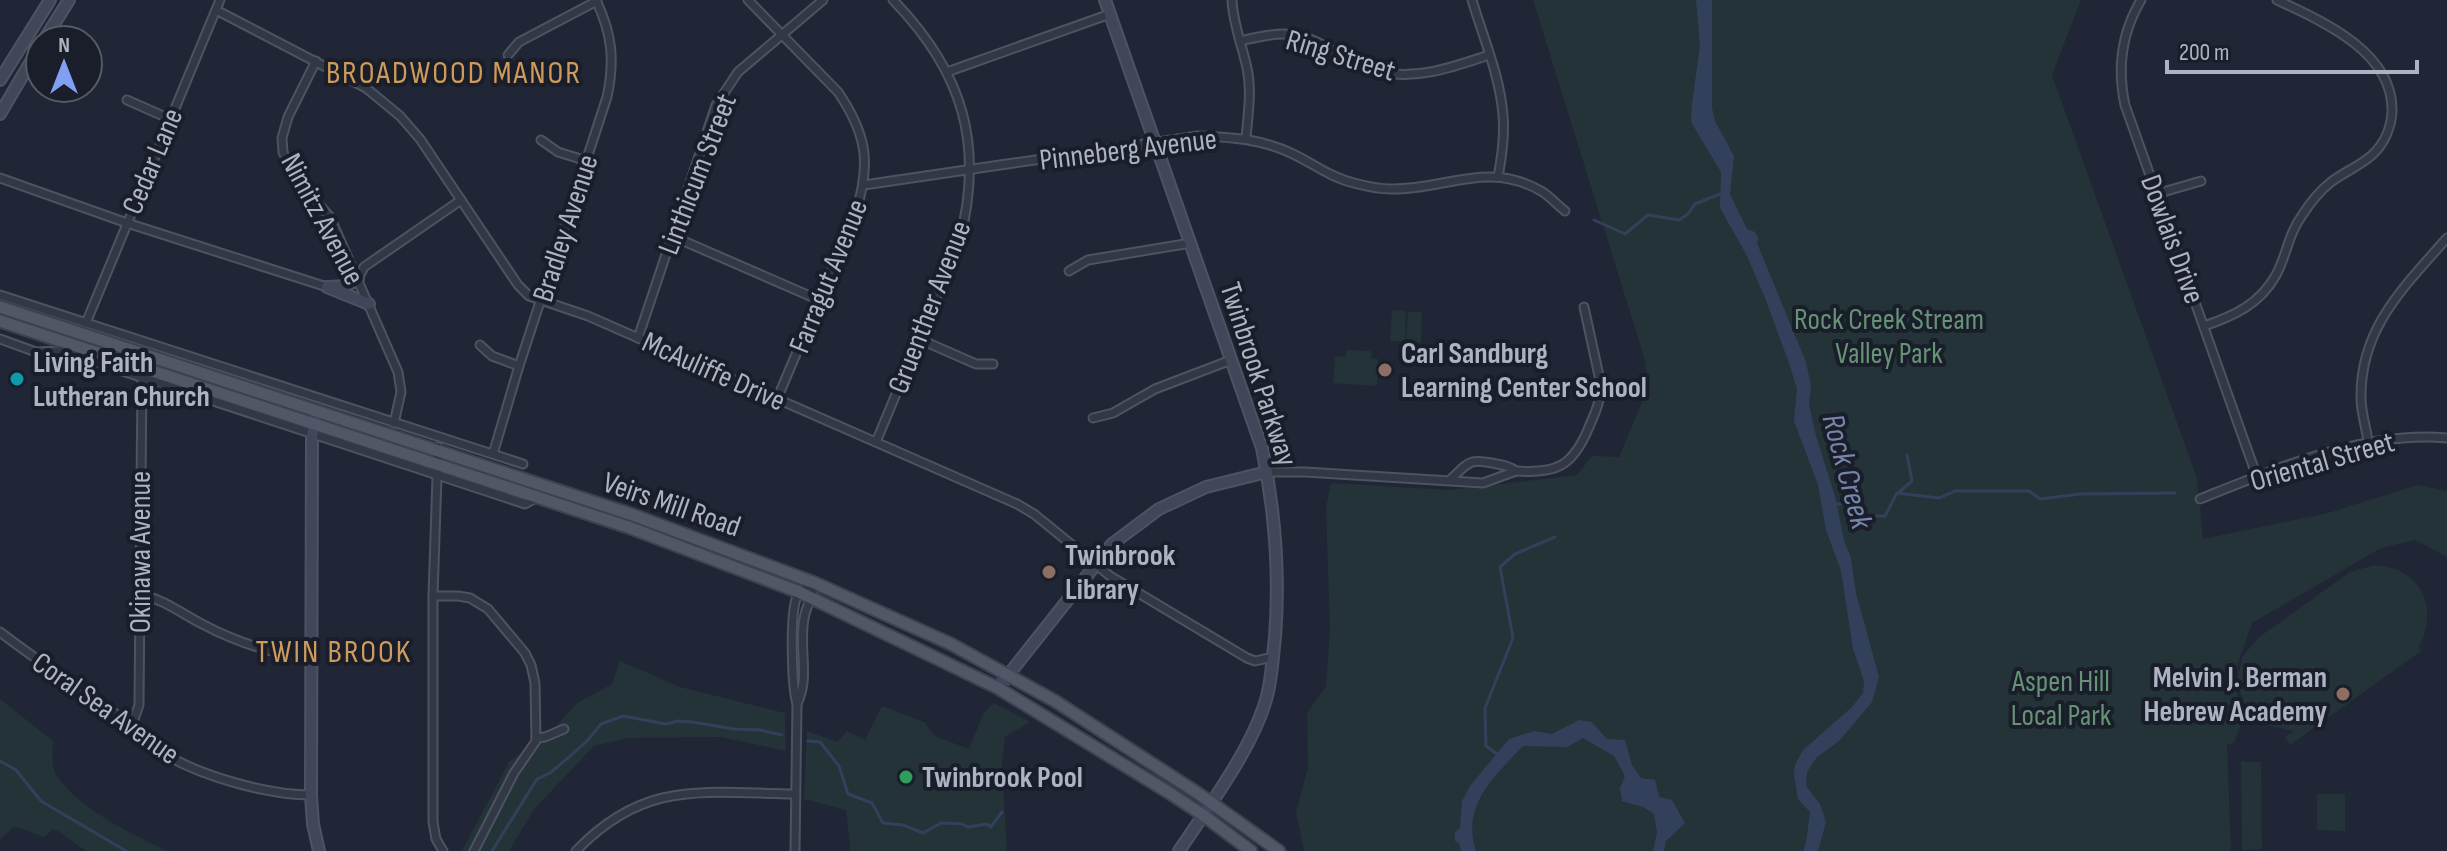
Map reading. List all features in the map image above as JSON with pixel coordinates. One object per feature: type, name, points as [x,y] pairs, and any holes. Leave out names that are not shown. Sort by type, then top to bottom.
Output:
[{"type":"main road","name":"Veirs Mill Road","points":[[0,307],[633,515],[815,583],[951,644],[1055,701],[1279,851]]},
{"type":"main road","name":"Veirs Mill Road","points":[[0,321],[437,469],[628,527],[799,592],[998,688],[1203,815],[1251,851]]},
{"type":"main road","points":[[628,527],[633,515]]},
{"type":"street","points":[[0,80],[50,0]]},
{"type":"street","points":[[54,24],[69,0]]},
{"type":"street","name":"Cedar Lane","points":[[86,323],[220,0]]},
{"type":"street","name":"Farragut Avenue","points":[[748,0],[838,92],[850,109],[862,142],[864,185],[855,215],[777,399]]},
{"type":"street","name":"Linthicum Street","points":[[638,338],[716,105],[738,72],[823,0]]},
{"type":"street","name":"Gruenther Avenue","points":[[876,442],[959,243],[968,209],[971,159],[964,121],[947,72],[917,25],[893,0]]},
{"type":"street","name":"Twinbrook Parkway","points":[[1105,0],[1262,448],[1273,504],[1277,604],[1268,693],[1243,752],[1179,851]]},
{"type":"street","points":[[1232,0],[1250,92],[1246,138]]},
{"type":"street","points":[[1472,0],[1503,114],[1503,146],[1498,177]]},
{"type":"street","name":"Dowlais Drive","points":[[2141,0],[2125,35],[2122,89],[2257,477]]},
{"type":"street","points":[[2204,326],[2231,317],[2261,296],[2277,274],[2289,237],[2303,213],[2328,184],[2371,156],[2386,137],[2391,120],[2390,88],[2378,68],[2359,47],[2328,23],[2277,0]]},
{"type":"street","points":[[508,55],[519,42],[596,1]]},
{"type":"street","name":"Bradley Avenue","points":[[493,454],[607,97],[612,71],[608,31],[596,1]]},
{"type":"street","name":"McAuliffe Drive","points":[[216,10],[366,88],[400,116],[420,139],[518,285],[529,296],[588,316],[1017,504],[1034,514],[1095,565],[1247,658],[1255,661],[1273,657]]},
{"type":"street","points":[[947,72],[1110,14]]},
{"type":"street","name":"Ring Street","points":[[1240,41],[1273,34],[1296,35],[1317,42],[1360,67],[1402,75],[1421,75],[1489,55]]},
{"type":"street","name":"Nimitz Avenue","points":[[316,61],[288,117],[282,138],[283,152],[292,174],[330,217],[398,372],[401,392],[394,423]]},
{"type":"street","points":[[0,114],[24,73]]},
{"type":"street","points":[[127,100],[170,119]]},
{"type":"street","name":"Pinneberg Avenue","points":[[864,185],[1198,136],[1246,138],[1291,153],[1336,178],[1390,189],[1467,177],[1498,177],[1521,182],[1543,192],[1565,211]]},
{"type":"street","points":[[541,140],[558,152],[587,161]]},
{"type":"street","points":[[0,178],[127,223],[327,287],[369,304]]},
{"type":"street","points":[[2156,194],[2201,181]]},
{"type":"street","points":[[327,287],[346,286],[358,279],[364,267],[461,200]]},
{"type":"street","points":[[672,236],[819,300]]},
{"type":"street","points":[[2368,441],[2361,402],[2362,373],[2368,344],[2392,302],[2447,238]]},
{"type":"street","points":[[1069,271],[1088,260],[1191,243]]},
{"type":"street","points":[[0,295],[523,464]]},
{"type":"street","points":[[998,688],[1112,544],[1159,509],[1206,487],[1267,472],[1483,483],[1516,471],[1539,473],[1564,465],[1575,455],[1601,398],[1584,307]]},
{"type":"street","name":"Veirs Mill Road","points":[[0,339],[36,352],[62,351],[313,428]]},
{"type":"street","points":[[919,339],[976,364],[993,364]]},
{"type":"street","points":[[480,345],[492,356],[519,366]]},
{"type":"street","points":[[1093,418],[1113,413],[1155,389],[1231,360]]},
{"type":"street","name":"Okinawa Avenue","points":[[132,725],[139,705],[142,377]]},
{"type":"street","points":[[317,412],[313,428],[311,795],[319,851]]},
{"type":"street","name":"Oriental Street","points":[[2200,499],[2368,441],[2419,435],[2447,438]]},
{"type":"street","points":[[439,438],[433,596],[433,822],[436,839],[443,851]]},
{"type":"street","points":[[1450,480],[1468,463],[1477,460],[1509,466],[1516,471]]},
{"type":"street","points":[[795,851],[797,704],[792,689],[794,605],[799,592],[815,583]]},
{"type":"street","points":[[797,704],[804,690],[805,617],[813,599],[815,583]]},
{"type":"street","points":[[139,594],[156,597],[205,626],[246,644],[285,656],[311,658]]},
{"type":"street","points":[[433,596],[458,596],[488,609],[525,653],[535,683],[536,738],[531,751],[514,773],[474,851]]},
{"type":"street","name":"Coral Sea Avenue","points":[[0,632],[54,673],[132,725],[162,753],[203,773],[292,795],[311,795]]},
{"type":"street","points":[[793,652],[804,659]]},
{"type":"street","points":[[536,738],[564,729]]},
{"type":"street","points":[[576,851],[596,831],[622,813],[672,794],[795,794]]},
{"type":"green space","name":"Rock Creek Stream Valley Park","points":[[1533,0],[2081,0],[2052,75],[2197,478],[2203,539],[2328,513],[2417,485],[2447,491],[2447,557],[2415,540],[2381,548],[2252,623],[2236,669],[2235,690],[2246,711],[2234,743],[2227,744],[2231,851],[1304,851],[1296,812],[1308,768],[1307,713],[1326,686],[1330,629],[1326,507],[1331,483],[1449,490],[1577,475],[1592,456],[1619,457],[1649,386],[1644,357]]},
{"type":"green space","points":[[1392,310],[1406,311],[1405,342],[1390,341]]},
{"type":"green space","points":[[1408,312],[1422,312],[1421,343],[1406,343]]},
{"type":"green space","points":[[1347,350],[1371,351],[1371,358],[1378,359],[1378,367],[1386,367],[1385,375],[1377,375],[1377,386],[1333,383],[1335,356],[1346,357]]},
{"type":"green space","points":[[2375,565],[2405,574],[2422,592],[2427,618],[2419,647],[2421,651],[2290,745],[2285,737],[2294,731],[2267,725],[2251,714],[2243,701],[2238,676],[2243,656],[2258,638],[2350,572]]},
{"type":"green space","points":[[620,661],[680,687],[785,713],[786,751],[721,737],[629,738],[594,746],[535,808],[509,851],[462,851],[509,762],[556,726],[577,703],[612,684]]},
{"type":"green space","points":[[0,699],[53,741],[55,772],[74,796],[122,828],[168,851],[86,851],[58,831],[52,829],[44,837],[14,826],[0,840]]},
{"type":"green space","name":"Twinbrook Pool","points":[[994,703],[1030,722],[1005,737],[1002,765],[1007,851],[849,851],[846,810],[804,799],[807,731],[837,742],[847,731],[865,740],[882,706],[924,722],[935,736],[969,749],[983,714]]},
{"type":"green space","points":[[2241,762],[2261,762],[2262,849],[2242,850]]},
{"type":"green space","points":[[2317,794],[2345,794],[2345,831],[2317,830]]},
{"type":"water","points":[[1696,0],[1712,0],[1712,108],[1715,121],[1734,156],[1730,194],[1747,229],[1755,232],[1758,238],[1757,243],[1806,362],[1811,386],[1809,404],[1816,436],[1835,496],[1851,558],[1856,593],[1879,677],[1872,702],[1839,741],[1817,757],[1807,772],[1806,786],[1820,804],[1826,822],[1818,851],[1803,851],[1810,812],[1798,799],[1795,765],[1803,750],[1852,707],[1863,693],[1864,681],[1853,649],[1841,571],[1826,530],[1818,485],[1794,421],[1797,389],[1789,363],[1746,254],[1720,208],[1721,172],[1691,122],[1700,45]]},
{"type":"water","points":[[1579,720],[1592,722],[1607,739],[1625,740],[1632,765],[1641,778],[1655,780],[1659,797],[1672,800],[1685,823],[1666,841],[1664,851],[1653,851],[1657,832],[1654,814],[1622,801],[1620,788],[1625,776],[1614,756],[1583,738],[1567,747],[1523,746],[1491,781],[1477,806],[1473,820],[1476,851],[1461,851],[1459,843],[1455,841],[1455,832],[1460,828],[1462,801],[1470,786],[1509,739],[1534,731],[1552,734]]},
{"type":"waterway","points":[[1594,220],[1625,234],[1648,215],[1679,220],[1695,204],[1720,194]]},
{"type":"waterway","points":[[1898,493],[1912,481],[1907,455]]},
{"type":"waterway","name":"Rock Creek","points":[[1834,504],[1855,504],[1864,516],[1885,516],[1897,493],[1939,498],[1955,491],[2029,491],[2040,499],[2081,494],[2175,493]]},
{"type":"waterway","points":[[1498,755],[1486,746],[1485,708],[1513,638],[1500,567],[1515,554],[1555,537]]},
{"type":"waterway","points":[[492,851],[537,779],[550,773],[569,757],[601,724],[623,716],[666,724],[692,722],[782,735]]},
{"type":"waterway","points":[[808,741],[820,742],[839,766],[848,794],[872,803],[883,823],[903,825],[923,833],[941,823],[968,827],[987,824],[991,827],[1002,812]]},
{"type":"waterway","points":[[0,761],[16,770],[41,801],[126,851]]},
{"type":"place","name":"Carl Sandburg Learning Center School","points":[[1385,370]]},
{"type":"place","name":"Living Faith Lutheran Church","points":[[17,379]]},
{"type":"place","name":"Twinbrook Library","points":[[1049,572]]},
{"type":"place","name":"Melvin J. Berman Hebrew Academy","points":[[2343,694]]},
{"type":"place","name":"Twinbrook Pool","points":[[906,777]]},
{"type":"district","name":"BROADWOOD MANOR","points":[[454,72]]},
{"type":"district","name":"TWIN BROOK","points":[[334,651]]},
{"type":"park label","name":"Aspen Hill Local Park","points":[[2061,698]]}]
